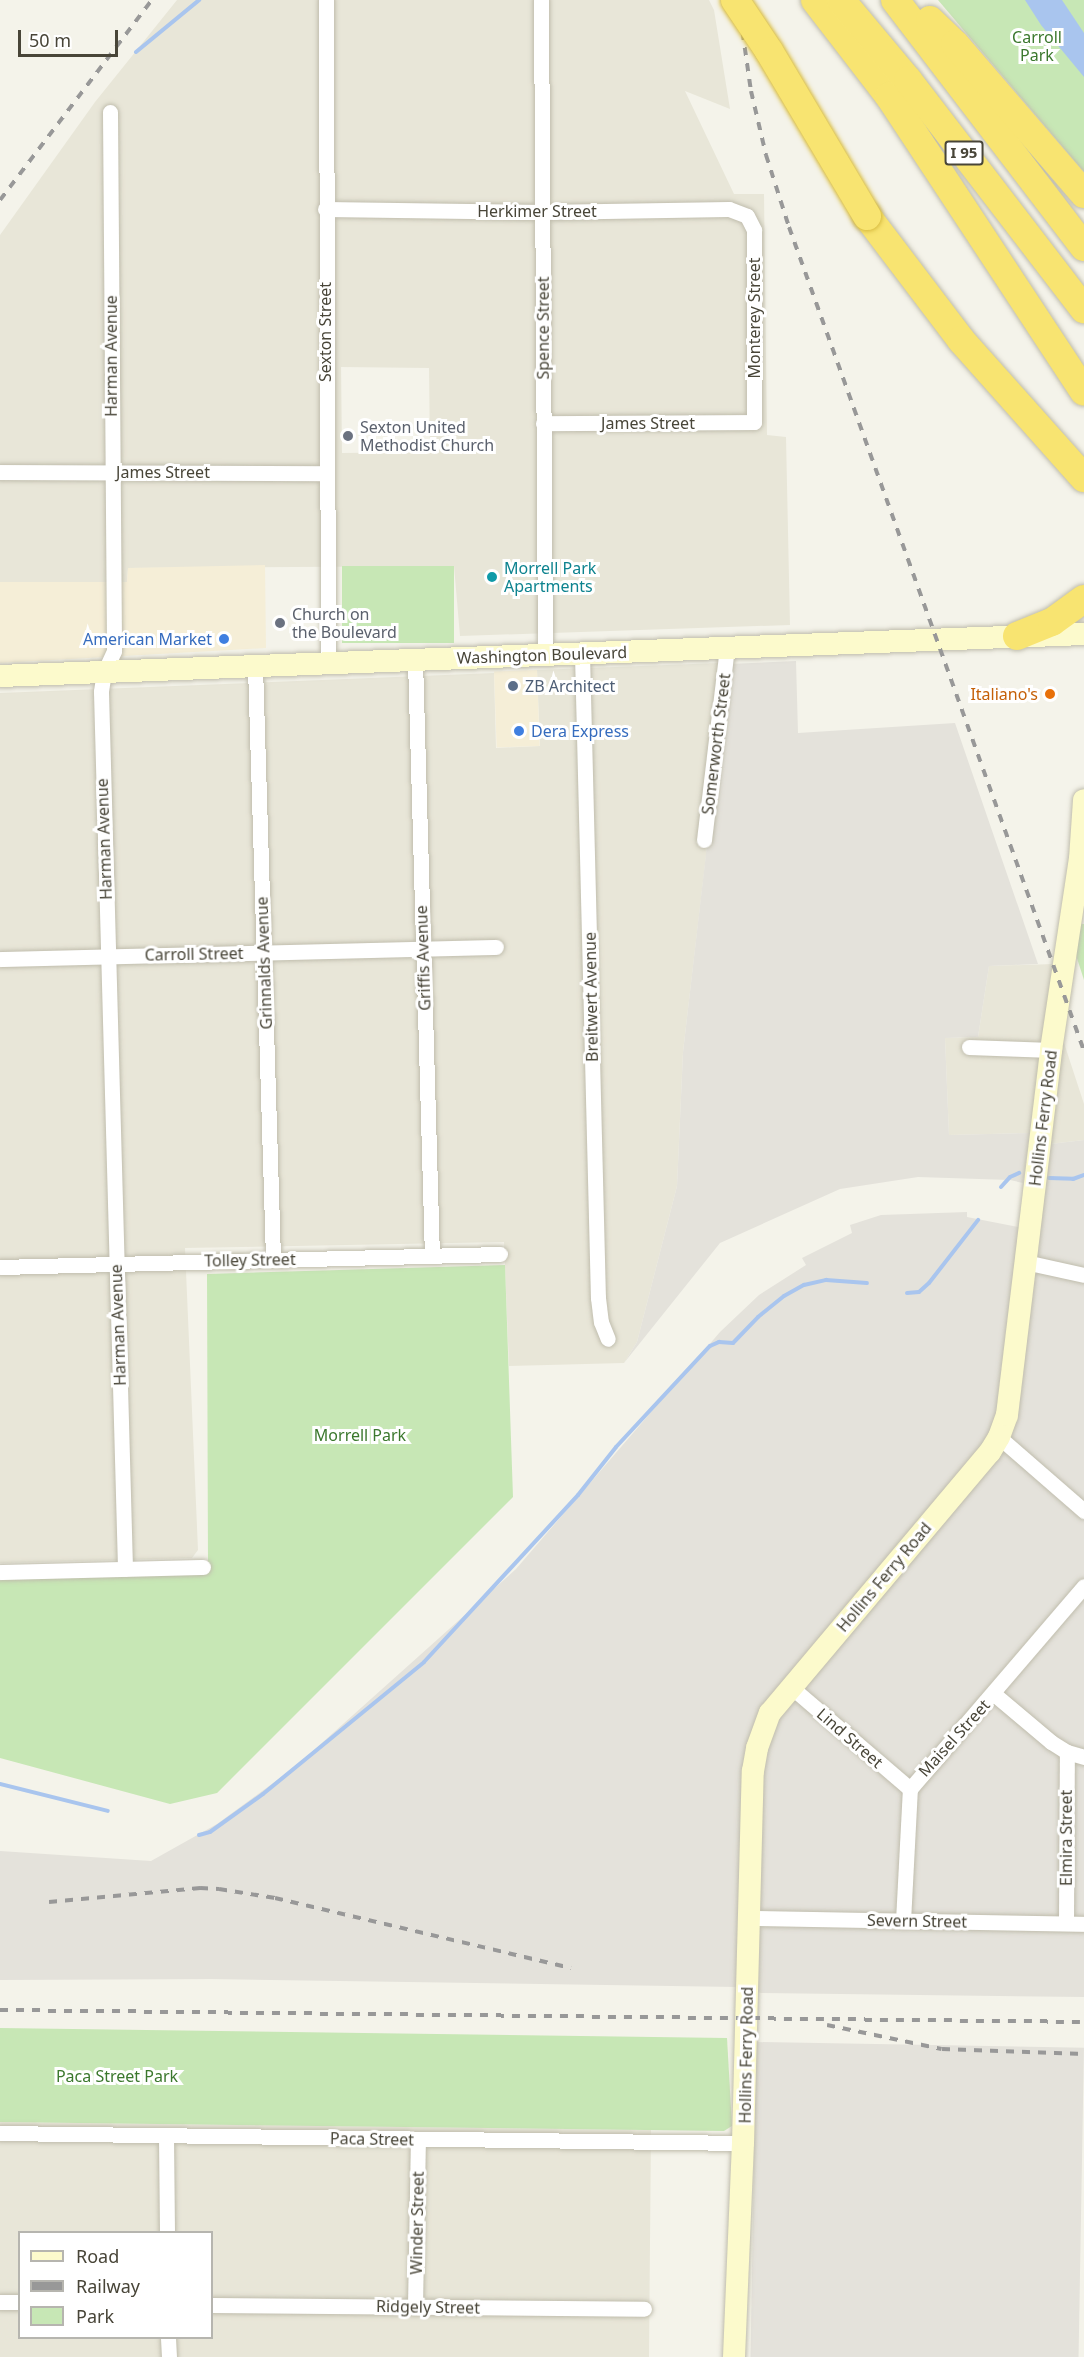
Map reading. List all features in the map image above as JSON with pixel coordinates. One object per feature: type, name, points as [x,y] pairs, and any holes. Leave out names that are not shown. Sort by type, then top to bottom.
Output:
[{"type":"highway","points":[[735,0],[769,51],[867,216],[961,340],[1084,478]]},
{"type":"highway","points":[[815,0],[889,96],[1084,392]]},
{"type":"highway","name":"I 95","points":[[840,0],[908,80],[1084,309]]},
{"type":"highway","name":"I 95","points":[[895,0],[1084,247]]},
{"type":"highway","points":[[909,0],[956,44],[1084,194]]},
{"type":"highway","points":[[1017,636],[1052,622],[1084,599]]},
{"type":"street","name":"Sexton Street","points":[[326,0],[328,664]]},
{"type":"street","name":"Spence Street","points":[[542,0],[545,655]]},
{"type":"street","name":"Harman Avenue","points":[[110,112],[114,651],[104,672],[101,692],[125,1569]]},
{"type":"street","name":"Herkimer Street","points":[[325,209],[542,212],[729,209],[747,216]]},
{"type":"street","name":"Monterey Street","points":[[747,216],[754,230],[754,422]]},
{"type":"street","name":"James Street","points":[[543,423],[754,422]]},
{"type":"street","name":"James Street","points":[[0,472],[326,472]]},
{"type":"street","name":"Washington Boulevard","points":[[0,676],[1084,634]]},
{"type":"street","name":"Somerworth Street","points":[[704,840],[727,648]]},
{"type":"street","name":"Breitwert Avenue","points":[[582,654],[598,1298],[601,1322],[608,1339]]},
{"type":"street","name":"Griffis Avenue","points":[[415,660],[432,1256]]},
{"type":"street","name":"Grinnalds Avenue","points":[[255,666],[273,1260]]},
{"type":"street","name":"Hollins Ferry Road","points":[[734,2357],[743,2143],[753,1771],[757,1748],[770,1713],[790,1686],[982,1461],[999,1437],[1007,1414],[1051,1050],[1080,859],[1084,800]]},
{"type":"street","name":"Carroll Street","points":[[0,959],[496,947]]},
{"type":"street","points":[[969,1047],[1051,1050]]},
{"type":"street","name":"Tolley Street","points":[[0,1267],[500,1254]]},
{"type":"street","points":[[1025,1262],[1084,1275]]},
{"type":"street","points":[[999,1437],[1084,1511]]},
{"type":"street","points":[[0,1572],[203,1567]]},
{"type":"street","name":"Maisel Street","points":[[903,1920],[910,1790],[1084,1586]]},
{"type":"street","name":"Lind Street","points":[[790,1686],[910,1790]]},
{"type":"street","points":[[994,1694],[1067,1752],[1084,1757]]},
{"type":"street","name":"Elmira Street","points":[[1066,1923],[1067,1752]]},
{"type":"street","name":"Severn Street","points":[[750,1918],[1084,1924]]},
{"type":"street","name":"Paca Street","points":[[0,2133],[743,2143]]},
{"type":"street","points":[[166,2136],[167,2231]]},
{"type":"street","name":"Winder Street","points":[[415,2307],[418,2139]]},
{"type":"street","points":[[0,2302],[18,2302]]},
{"type":"street","name":"Ridgely Street","points":[[213,2305],[644,2309]]},
{"type":"street","points":[[168,2339],[169,2357]]},
{"type":"shaded area","points":[[177,0],[709,0],[714,10],[730,109],[685,91],[734,194],[764,194],[767,435],[786,437],[790,625],[460,636],[454,566],[128,568],[127,582],[0,582],[0,235],[95,102]],"holes":[[[341,367],[429,368],[430,452],[342,453]]]},
{"type":"shaded area","points":[[265,565],[266,648],[0,663],[0,582],[127,582],[128,568]]},
{"type":"shaded area","points":[[796,661],[798,733],[955,723],[1038,964],[989,966],[978,1037],[945,1038],[949,1135],[1030,1133],[1023,1183],[1010,1180],[918,1177],[840,1189],[720,1243],[624,1363],[637,1342],[677,1186],[683,1052],[728,664]]},
{"type":"shaded area","points":[[719,663],[699,846],[707,847],[683,1052],[677,1186],[637,1342],[624,1363],[509,1366],[504,1242],[185,1248],[198,1550],[192,1558],[0,1563],[0,693],[494,673],[496,748],[540,746],[537,670]]},
{"type":"shaded area","points":[[537,670],[540,746],[497,747],[494,672]]},
{"type":"shaded area","points":[[1054,964],[1049,997],[1084,1104],[1084,1140],[1050,1144],[1030,1133],[949,1135],[945,1038],[978,1037],[989,966]]},
{"type":"shaded area","points":[[1084,1140],[1084,1997],[761,1993],[737,1987],[211,1979],[0,1980],[0,1851],[151,1861],[217,1824],[295,1767],[516,1569],[720,1332],[759,1295],[806,1265],[802,1258],[852,1233],[850,1225],[881,1215],[967,1212],[967,1217],[1039,1231],[1050,1144]]},
{"type":"shaded area","points":[[756,2042],[1084,2048],[1079,2357],[751,2357]]},
{"type":"shaded area","points":[[0,2122],[651,2130],[649,2357],[0,2357]]},
{"type":"green space","name":"Carroll Park","points":[[938,0],[1084,0],[1084,172]]},
{"type":"green space","points":[[342,566],[454,566],[454,643],[342,643]]},
{"type":"green space","points":[[1079,924],[1084,924],[1084,980],[1075,952]]},
{"type":"green space","name":"Morrell Park","points":[[505,1265],[513,1497],[217,1793],[170,1804],[0,1758],[0,1575],[208,1569],[207,1274]]},
{"type":"green space","name":"Paca Street Park","points":[[0,2028],[727,2038],[732,2126],[724,2131],[0,2122]]},
{"type":"water","points":[[1025,0],[1062,0],[1084,33],[1084,77],[1041,25]]},
{"type":"waterway","points":[[136,52],[199,0]]},
{"type":"waterway","points":[[1001,1187],[1010,1177],[1019,1173]]},
{"type":"waterway","points":[[1049,1178],[1073,1179],[1084,1175]]},
{"type":"waterway","points":[[907,1293],[919,1292],[929,1283],[978,1220]]},
{"type":"waterway","points":[[199,1835],[210,1832],[263,1794],[424,1662],[578,1495],[616,1447],[710,1346],[719,1342],[733,1343],[758,1317],[784,1296],[804,1285],[826,1280],[867,1283]]},
{"type":"waterway","points":[[0,1784],[108,1811]]},
{"type":"railway","points":[[0,200],[152,0]]},
{"type":"railway","points":[[738,0],[751,91],[766,155],[789,227],[1084,1051]]},
{"type":"railway","points":[[49,1902],[200,1888],[219,1889],[275,1898],[571,1968]]},
{"type":"railway","points":[[0,2010],[1084,2022]]},
{"type":"railway","points":[[827,2025],[942,2049],[1084,2054]]},
{"type":"place","name":"Sexton United Methodist Church","points":[[348,436]]},
{"type":"place","name":"Morrell Park Apartments","points":[[492,577]]},
{"type":"place","name":"Church on the Boulevard","points":[[280,623]]},
{"type":"place","name":"American Market","points":[[224,639]]},
{"type":"place","name":"ZB Architect","points":[[513,686]]},
{"type":"place","name":"Italiano's","points":[[1050,694]]},
{"type":"place","name":"Dera Express","points":[[519,731]]}]
